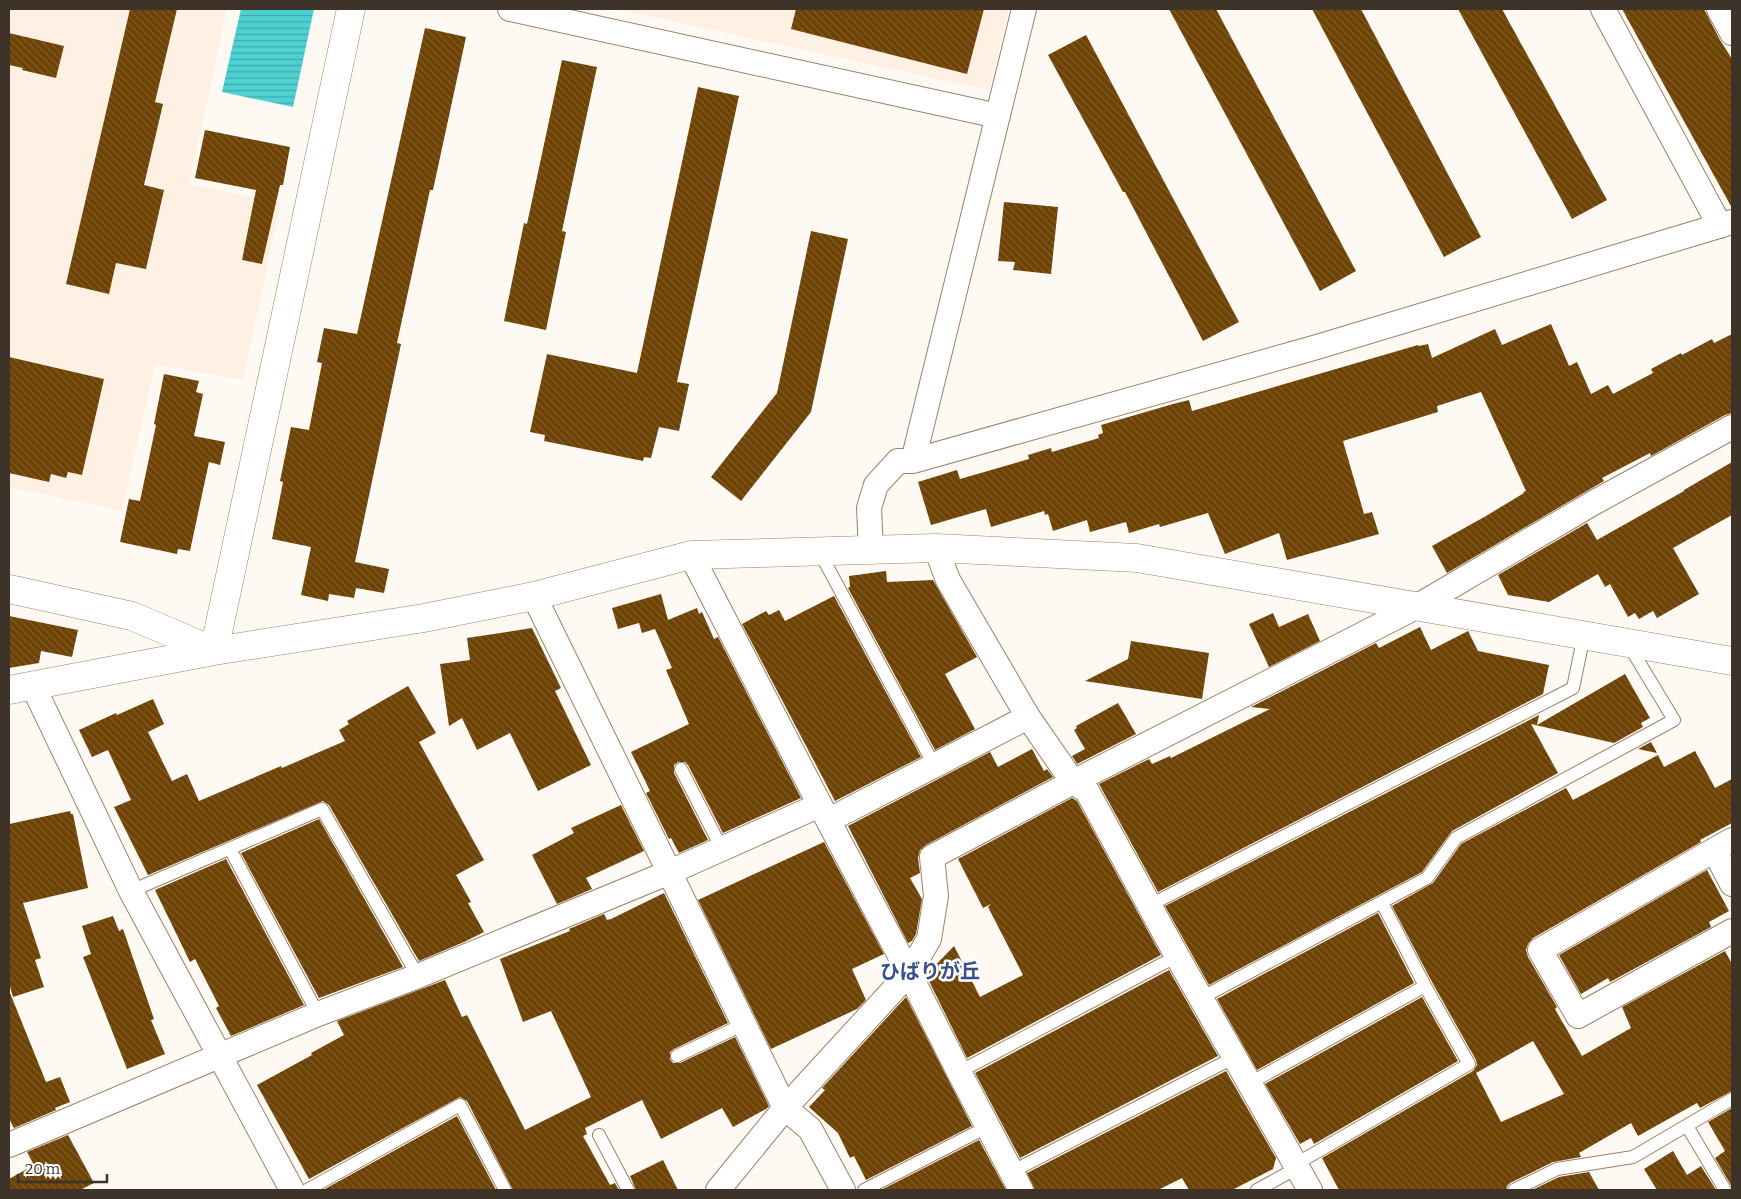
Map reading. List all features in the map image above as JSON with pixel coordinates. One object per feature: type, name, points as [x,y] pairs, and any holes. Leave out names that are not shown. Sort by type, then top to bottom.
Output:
[{"type":"street","points":[[214,651],[351,9]]},
{"type":"street","points":[[510,9],[998,116]]},
{"type":"street","points":[[913,461],[1024,9]]},
{"type":"street","points":[[871,550],[869,508],[876,485],[898,461],[913,461],[1316,347],[1726,224],[1603,9]]},
{"type":"street","points":[[1719,9],[1732,33]]},
{"type":"street","points":[[718,1190],[785,1108],[910,973],[929,939],[936,896],[932,857],[1073,782],[1416,607],[1595,502],[1732,427]]},
{"type":"street","points":[[936,548],[948,580],[1028,718],[1073,782],[1087,791],[1310,1190]]},
{"type":"street","points":[[292,1190],[21,688],[214,651],[424,618],[534,596],[691,555],[936,548],[1137,558],[1732,661]]},
{"type":"street","points":[[691,555],[824,813],[910,973],[958,1072],[1016,1181]]},
{"type":"street","points":[[9,589],[132,616],[214,651]]},
{"type":"street","points":[[534,596],[785,1108],[810,1129],[843,1190]]},
{"type":"street","points":[[9,1145],[318,1014],[418,976],[722,849],[824,813],[934,765],[1028,718]]},
{"type":"street","points":[[1732,884],[1723,845],[1540,950],[1578,1016],[1732,931]]},
{"type":"lane","points":[[819,551],[934,765]]},
{"type":"lane","points":[[1150,905],[1573,688],[1584,635]]},
{"type":"lane","points":[[1201,998],[1427,878],[1456,838],[1674,720],[1628,643]]},
{"type":"lane","points":[[681,769],[722,849]]},
{"type":"lane","points":[[131,891],[322,810],[418,976]]},
{"type":"lane","points":[[230,849],[318,1014]]},
{"type":"lane","points":[[1257,1190],[1288,1173],[1296,1164],[1469,1064],[1425,986],[1382,902]]},
{"type":"lane","points":[[958,1072],[1178,956]]},
{"type":"lane","points":[[1250,1083],[1425,986]]},
{"type":"lane","points":[[677,1056],[744,1024]]},
{"type":"lane","points":[[1016,1181],[1235,1057]]},
{"type":"lane","points":[[1514,1190],[1556,1169],[1633,1157],[1732,1099]]},
{"type":"lane","points":[[307,1190],[460,1105],[505,1190]]},
{"type":"lane","points":[[864,1190],[987,1126]]},
{"type":"lane","points":[[1687,1126],[1725,1190]]},
{"type":"lane","points":[[599,1135],[628,1190]]},
{"type":"shaded area","points":[[9,9],[227,9],[189,184],[281,203],[243,380],[155,364],[122,511],[9,487]]},
{"type":"shaded area","points":[[616,9],[1009,9],[989,90]]},
{"type":"water","points":[[241,9],[314,9],[293,107],[222,92]]},
{"type":"building","points":[[130,9],[177,9],[155,102],[163,104],[144,185],[164,190],[146,269],[116,263],[109,294],[66,284]]},
{"type":"building","points":[[796,9],[984,9],[967,74],[791,29]]},
{"type":"building","points":[[1169,9],[1216,9],[1356,271],[1320,291]]},
{"type":"building","points":[[1312,9],[1361,9],[1481,237],[1444,257]]},
{"type":"building","points":[[1458,9],[1502,9],[1607,200],[1572,219]]},
{"type":"building","points":[[1622,9],[1704,9],[1732,59],[1732,208]]},
{"type":"building","points":[[425,28],[466,37],[397,343],[401,344],[355,562],[389,569],[384,593],[356,588],[354,598],[329,594],[328,601],[301,595],[311,547],[272,539],[283,482],[280,481],[291,427],[309,430],[322,363],[317,362],[324,328],[357,334]]},
{"type":"building","points":[[9,33],[64,46],[56,78],[9,65]]},
{"type":"building","points":[[1086,35],[1239,322],[1203,341],[1125,192],[1123,192],[1048,55]]},
{"type":"building","points":[[562,60],[597,67],[562,231],[566,232],[546,330],[504,321],[524,223],[527,224]]},
{"type":"building","points":[[698,87],[739,96],[677,382],[689,384],[679,431],[659,427],[651,458],[644,457],[643,461],[544,441],[545,435],[530,432],[547,354],[637,373]]},
{"type":"building","points":[[205,130],[290,147],[283,185],[280,185],[262,264],[242,260],[256,190],[195,178]]},
{"type":"building","points":[[1004,202],[1058,207],[1051,274],[1013,270],[1015,262],[998,261]]},
{"type":"building","points":[[811,231],[848,239],[811,412],[741,501],[711,477],[777,393]]},
{"type":"building","points":[[1551,324],[1569,366],[1577,362],[1591,394],[1608,385],[1613,394],[1653,373],[1651,369],[1681,353],[1682,355],[1712,339],[1714,343],[1732,334],[1732,413],[1725,415],[1651,456],[1650,453],[1602,478],[1604,481],[1447,573],[1432,546],[1526,491],[1481,392],[1437,406],[1438,412],[1343,441],[1364,514],[1372,512],[1379,534],[1287,560],[1279,533],[1225,554],[1208,513],[1160,527],[1159,524],[1129,533],[1126,522],[1090,532],[1087,520],[1053,531],[1048,514],[1045,515],[1044,511],[991,527],[986,509],[931,525],[918,482],[957,470],[960,479],[1029,459],[1028,455],[1051,448],[1052,452],[1099,438],[1098,435],[1103,433],[1101,425],[1189,400],[1192,411],[1418,345],[1428,344],[1432,358],[1495,329],[1502,345]]},
{"type":"building","points":[[9,357],[104,379],[82,475],[68,472],[66,478],[51,474],[49,482],[9,473]]},
{"type":"building","points":[[164,374],[199,381],[196,392],[203,394],[194,436],[225,442],[220,465],[209,462],[190,551],[178,549],[177,554],[120,542],[129,499],[140,501],[156,425],[154,424]]},
{"type":"building","points":[[1732,462],[1732,515],[1673,548],[1699,594],[1657,618],[1653,611],[1639,619],[1635,613],[1628,617],[1610,584],[1605,587],[1598,574],[1549,602],[1508,595],[1498,575],[1587,523],[1597,540]]},
{"type":"building","points":[[886,571],[887,582],[933,580],[977,657],[945,674],[975,729],[935,750],[848,588],[850,587],[849,576]]},
{"type":"building","points":[[661,594],[668,620],[697,608],[699,614],[702,612],[714,639],[718,637],[801,798],[723,833],[688,765],[685,762],[678,762],[674,765],[674,773],[708,840],[679,853],[671,838],[669,839],[646,793],[650,791],[631,752],[689,724],[666,670],[672,668],[655,629],[642,633],[639,623],[618,629],[612,608]]},
{"type":"building","points":[[834,596],[921,757],[835,801],[742,624],[766,611],[769,615],[779,610],[785,621]]},
{"type":"building","points":[[1273,613],[1279,627],[1308,614],[1320,641],[1269,667],[1249,624]]},
{"type":"building","points":[[9,616],[78,630],[72,657],[41,651],[39,663],[9,668]]},
{"type":"building","points":[[1420,627],[1431,650],[1468,631],[1478,651],[1549,665],[1543,694],[1158,892],[1099,784],[1149,759],[1152,764],[1170,756],[1171,758],[1270,709],[1251,707],[1376,643],[1379,648]]},
{"type":"building","points":[[532,628],[561,688],[555,691],[591,765],[538,791],[510,733],[477,750],[462,718],[449,726],[440,664],[470,660],[467,638]]},
{"type":"building","points":[[1131,641],[1209,653],[1202,699],[1085,681],[1128,659]]},
{"type":"building","points":[[1625,674],[1650,718],[1641,723],[1643,727],[1614,743],[1531,724],[1558,773],[1452,831],[1422,872],[1209,985],[1165,906],[1539,715],[1537,725]]},
{"type":"building","points":[[408,686],[436,733],[419,742],[484,860],[456,875],[471,902],[468,903],[484,932],[419,961],[329,805],[323,801],[148,875],[114,807],[131,800],[108,750],[92,757],[79,730],[153,699],[164,724],[148,732],[172,781],[187,774],[199,801],[345,741],[339,730],[349,724],[347,721]]},
{"type":"building","points":[[1118,703],[1136,734],[1077,764],[1072,756],[1085,749],[1074,730],[1077,728],[1076,726]]},
{"type":"building","points":[[1651,742],[1657,753],[1638,749]]},
{"type":"building","points":[[1032,749],[1044,771],[1047,769],[1053,777],[920,850],[918,858],[920,873],[910,878],[922,899],[916,934],[912,941],[908,943],[848,826],[990,752],[998,767]]},
{"type":"building","points":[[1695,751],[1715,788],[1732,779],[1732,823],[1533,938],[1526,950],[1528,957],[1557,1007],[1555,1009],[1582,1056],[1631,1028],[1622,1007],[1725,951],[1732,964],[1732,1091],[1700,1108],[1697,1103],[1638,1136],[1631,1123],[1579,1153],[1581,1157],[1553,1162],[1510,1183],[1506,1190],[1339,1190],[1322,1158],[1473,1071],[1477,1065],[1392,906],[1433,883],[1461,844],[1566,788],[1573,800],[1658,755],[1664,767]],"holes":[[[1533,1041],[1564,1094],[1501,1122],[1476,1073]]]},
{"type":"building","points":[[1072,798],[1077,801],[1161,955],[967,1058],[926,975],[954,946],[980,997],[1023,975],[988,907],[991,904],[983,908],[958,859]]},
{"type":"building","points":[[621,805],[644,851],[586,878],[592,889],[557,904],[532,855],[574,833],[571,828]]},
{"type":"building","points":[[70,811],[73,814],[88,888],[23,903],[41,958],[35,960],[44,987],[13,997],[9,983],[9,824]]},
{"type":"building","points":[[319,819],[403,967],[319,998],[241,853]]},
{"type":"building","points":[[824,842],[884,954],[852,969],[866,1000],[857,1009],[771,1049],[698,900]]},
{"type":"building","points":[[226,859],[304,1005],[231,1036],[216,1008],[219,1006],[195,959],[190,962],[155,890]]},
{"type":"building","points":[[1707,870],[1729,911],[1709,922],[1711,927],[1610,982],[1608,978],[1581,994],[1559,955]]},
{"type":"building","points":[[664,893],[728,1023],[674,1049],[670,1052],[670,1059],[673,1063],[680,1063],[735,1037],[769,1106],[766,1109],[733,1127],[722,1108],[661,1139],[642,1100],[585,1128],[587,1134],[583,1136],[610,1185],[615,1183],[619,1190],[513,1190],[467,1101],[460,1097],[309,1179],[257,1085],[344,1035],[337,1021],[445,980],[462,1017],[467,1015],[525,1130],[591,1097],[551,1011],[523,1022],[500,959],[570,931],[569,929],[604,914],[607,920],[611,919]]},
{"type":"building","points":[[1378,913],[1414,983],[1257,1070],[1217,999]]},
{"type":"building","points":[[113,916],[119,931],[123,929],[154,1019],[151,1020],[165,1054],[127,1069],[83,957],[91,954],[82,926]]},
{"type":"building","points":[[1169,970],[1218,1056],[1020,1158],[975,1073]]},
{"type":"building","points":[[9,993],[46,1082],[60,1077],[70,1102],[14,1128],[9,1119]]},
{"type":"building","points":[[906,997],[972,1126],[866,1180],[854,1156],[850,1158],[838,1133],[809,1107],[825,1090],[822,1088]]},
{"type":"building","points":[[1422,997],[1458,1061],[1314,1144],[1311,1138],[1300,1144],[1265,1084]]},
{"type":"building","points":[[1226,1071],[1276,1158],[1273,1169],[1232,1190],[1189,1190],[1182,1178],[1158,1190],[1035,1190],[1027,1173]]},
{"type":"building","points":[[1732,1108],[1732,1187],[1715,1158],[1725,1151],[1708,1122]]},
{"type":"building","points":[[457,1116],[496,1190],[323,1190]]},
{"type":"building","points":[[68,1135],[94,1183],[80,1190],[9,1190],[9,1179],[34,1165],[27,1152]]},
{"type":"building","points":[[979,1140],[1006,1190],[881,1190]]},
{"type":"building","points":[[1673,1151],[1687,1175],[1701,1166],[1716,1190],[1657,1190],[1644,1169]]},
{"type":"building","points":[[663,1160],[678,1190],[636,1190],[630,1176]]},
{"type":"building","points":[[1589,1172],[1599,1190],[1532,1190],[1559,1177]]},
{"type":"district","name":"ひばりが丘","points":[[930,971]]}]
